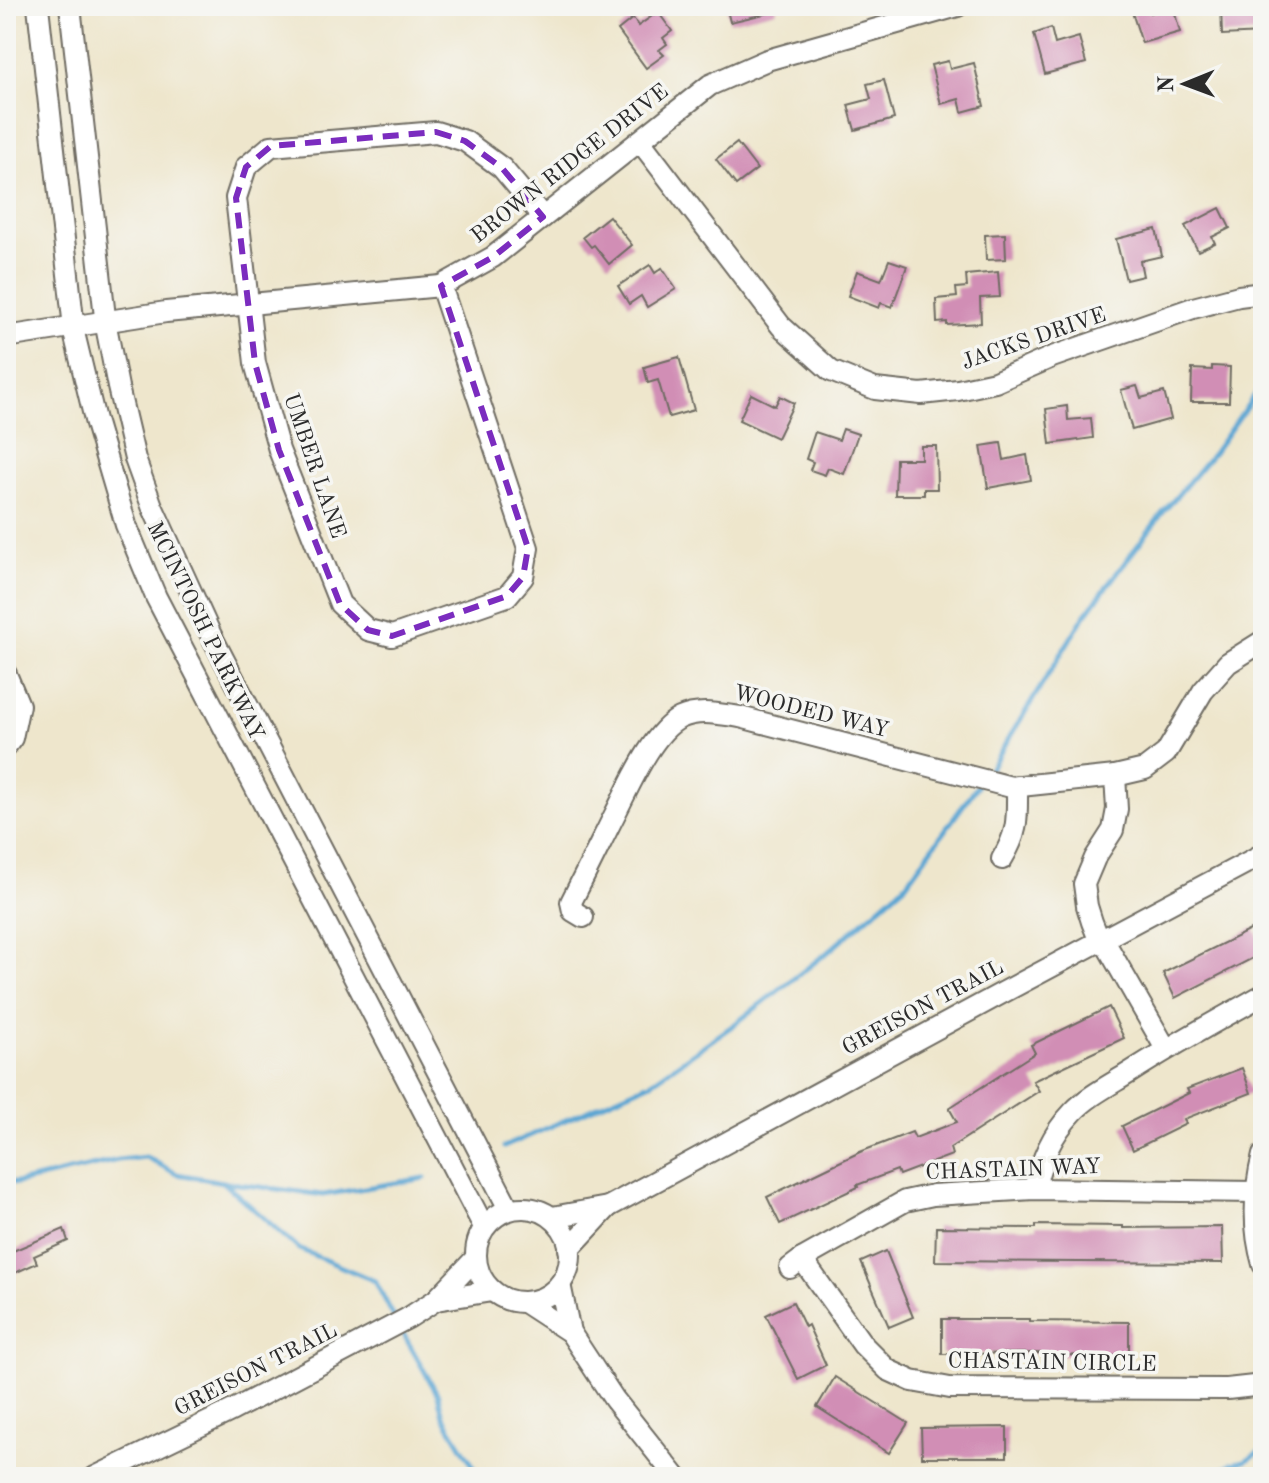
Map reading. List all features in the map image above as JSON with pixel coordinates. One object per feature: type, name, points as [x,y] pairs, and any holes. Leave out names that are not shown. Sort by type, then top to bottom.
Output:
[{"type":"street","name":"MCINTOSH PARKWAY","points":[[38,6],[73,326],[95,420],[126,525],[156,597],[484,1227]]},
{"type":"street","name":"MCINTOSH PARKWAY","points":[[70,6],[106,321],[135,459],[152,506],[210,633],[509,1209]]},
{"type":"street","name":"BROWN RIDGE DRIVE","points":[[6,337],[166,312],[441,286],[493,257],[710,85],[767,60],[958,6]]},
{"type":"street","name":"UMBER LANE","points":[[441,286],[528,548],[523,577],[507,596],[392,636],[368,630],[340,604],[279,450],[255,363],[247,305],[236,198],[246,167],[271,146],[436,132],[465,141],[502,168],[543,217]]},
{"type":"street","name":"JACKS DRIVE","points":[[640,141],[781,326],[831,371],[875,389],[921,394],[995,382],[1052,357],[1193,308],[1263,293]]},
{"type":"street","name":"WOODED WAY","points":[[583,917],[573,911],[571,902],[644,757],[677,719],[695,712],[740,717],[991,783],[1017,786],[1115,776],[1145,769],[1166,753],[1203,691],[1228,663],[1263,641]]},
{"type":"street","points":[[6,674],[19,705],[12,738],[6,746]]},
{"type":"street","points":[[1115,776],[1117,809],[1113,830],[1095,858],[1084,884],[1087,906],[1096,932],[1103,939],[1166,1049]]},
{"type":"street","points":[[1002,859],[1017,827],[1017,786]]},
{"type":"street","name":"GREISON TRAIL","points":[[552,1217],[608,1207],[1263,854]]},
{"type":"street","points":[[1034,1189],[1042,1159],[1055,1135],[1074,1111],[1166,1049],[1263,995]]},
{"type":"street","points":[[1263,1155],[1255,1210],[1257,1244],[1263,1264]]},
{"type":"street","name":"CHASTAIN WAY","points":[[796,1263],[905,1201],[933,1195],[1034,1189],[1256,1192]]},
{"type":"street","points":[[524,1302],[550,1294],[566,1274],[569,1261],[567,1237],[561,1226],[539,1210],[524,1207],[509,1209],[495,1216],[484,1227],[476,1247],[478,1271],[492,1291],[502,1297],[524,1302],[570,1332]]},
{"type":"street","name":"GREISON TRAIL","points":[[569,1249],[608,1207]]},
{"type":"street","name":"GREISON TRAIL","points":[[95,1477],[233,1410],[408,1318],[436,1300],[475,1259]]},
{"type":"street","name":"CHASTAIN CIRCLE","points":[[796,1263],[863,1345],[888,1370],[912,1381],[950,1388],[1227,1389],[1263,1385]]},
{"type":"street","points":[[560,1284],[570,1332],[614,1399],[676,1477]]},
{"type":"street","name":"GREISON TRAIL","points":[[436,1300],[492,1291]]},
{"type":"highlighted area","points":[[436,132],[465,141],[502,168],[543,217],[493,257],[441,286],[528,548],[523,577],[507,596],[392,636],[368,630],[340,604],[279,450],[255,363],[236,198],[246,167],[271,146]]},
{"type":"building","points":[[726,6],[776,6],[777,11],[730,22]]},
{"type":"building","points":[[1130,6],[1148,6],[1150,13],[1173,6],[1180,32],[1142,43]]},
{"type":"building","points":[[1221,6],[1261,6],[1262,33],[1222,35]]},
{"type":"building","points":[[658,12],[672,31],[663,38],[667,44],[659,50],[664,55],[646,68],[618,30],[633,18],[638,26]]},
{"type":"building","points":[[1051,28],[1055,44],[1079,37],[1086,63],[1045,74],[1034,34]]},
{"type":"building","points":[[948,61],[950,69],[974,63],[984,106],[962,112],[959,99],[941,104],[931,65]]},
{"type":"building","points":[[884,80],[894,119],[855,130],[848,105],[871,99],[867,84]]},
{"type":"building","points":[[737,143],[757,169],[736,185],[716,159]]},
{"type":"building","points":[[1220,208],[1230,228],[1212,237],[1215,243],[1198,251],[1185,226]]},
{"type":"building","points":[[609,216],[632,245],[609,264],[583,237]]},
{"type":"building","points":[[1156,229],[1162,256],[1140,261],[1143,276],[1126,280],[1116,239]]},
{"type":"building","points":[[1005,234],[1006,259],[986,260],[985,235]]},
{"type":"building","points":[[889,260],[907,266],[892,307],[881,303],[879,308],[848,296],[857,271],[881,280]]},
{"type":"building","points":[[650,265],[655,273],[662,268],[676,289],[647,307],[641,296],[629,304],[618,286]]},
{"type":"building","points":[[998,272],[1000,297],[980,298],[981,323],[937,323],[936,299],[957,297],[956,288],[967,287],[966,275]]},
{"type":"building","points":[[679,357],[694,410],[669,417],[658,380],[648,383],[644,367]]},
{"type":"building","points":[[1212,366],[1230,367],[1229,402],[1191,402],[1192,369],[1212,370]]},
{"type":"building","points":[[1137,386],[1141,398],[1164,392],[1171,419],[1132,430],[1121,390]]},
{"type":"building","points":[[751,394],[775,406],[780,396],[794,403],[777,438],[739,420]]},
{"type":"building","points":[[1067,406],[1068,420],[1091,418],[1093,438],[1050,444],[1046,409]]},
{"type":"building","points":[[843,429],[858,434],[844,474],[828,468],[825,475],[810,470],[813,462],[806,459],[815,432],[839,440]]},
{"type":"building","points":[[1001,443],[1004,460],[1027,455],[1031,480],[988,488],[981,446]]},
{"type":"building","points":[[921,446],[936,446],[937,489],[924,489],[924,495],[895,495],[896,459],[921,459]]},
{"type":"building","points":[[1254,928],[1263,953],[1175,998],[1163,973]]},
{"type":"building","points":[[1109,1007],[1124,1038],[1033,1081],[1039,1091],[950,1148],[952,1155],[899,1175],[897,1170],[857,1185],[780,1224],[767,1197],[860,1152],[912,1132],[915,1138],[957,1122],[949,1108],[1035,1053],[1031,1045]]},
{"type":"building","points":[[1242,1068],[1251,1093],[1184,1119],[1186,1124],[1133,1150],[1122,1126],[1189,1093],[1187,1089]]},
{"type":"building","points":[[1036,1225],[1222,1227],[1223,1263],[935,1261],[936,1227],[1036,1228]]},
{"type":"building","points":[[64,1229],[68,1241],[34,1256],[37,1263],[6,1277],[6,1254]]},
{"type":"building","points":[[886,1251],[913,1317],[889,1327],[861,1262]]},
{"type":"building","points":[[793,1302],[805,1327],[808,1325],[826,1365],[798,1379],[766,1315]]},
{"type":"building","points":[[942,1319],[1129,1322],[1129,1356],[942,1354]]},
{"type":"building","points":[[835,1377],[908,1423],[889,1453],[817,1407]]},
{"type":"building","points":[[1007,1427],[1007,1457],[922,1457],[921,1428]]},
{"type":"waterway","points":[[987,774],[1085,615],[1161,515],[1214,452],[1263,384]]},
{"type":"waterway","points":[[504,1147],[652,1082],[735,1024],[828,952],[906,884],[978,785]]},
{"type":"waterway","points":[[6,1181],[17,1183],[118,1160],[146,1157],[177,1174],[323,1195],[425,1178]]},
{"type":"waterway","points":[[224,1183],[299,1249],[375,1281],[395,1319]]},
{"type":"waterway","points":[[400,1328],[438,1395],[443,1416],[480,1477]]},
{"type":"waterway","points":[[1211,1477],[1263,1450]]}]
